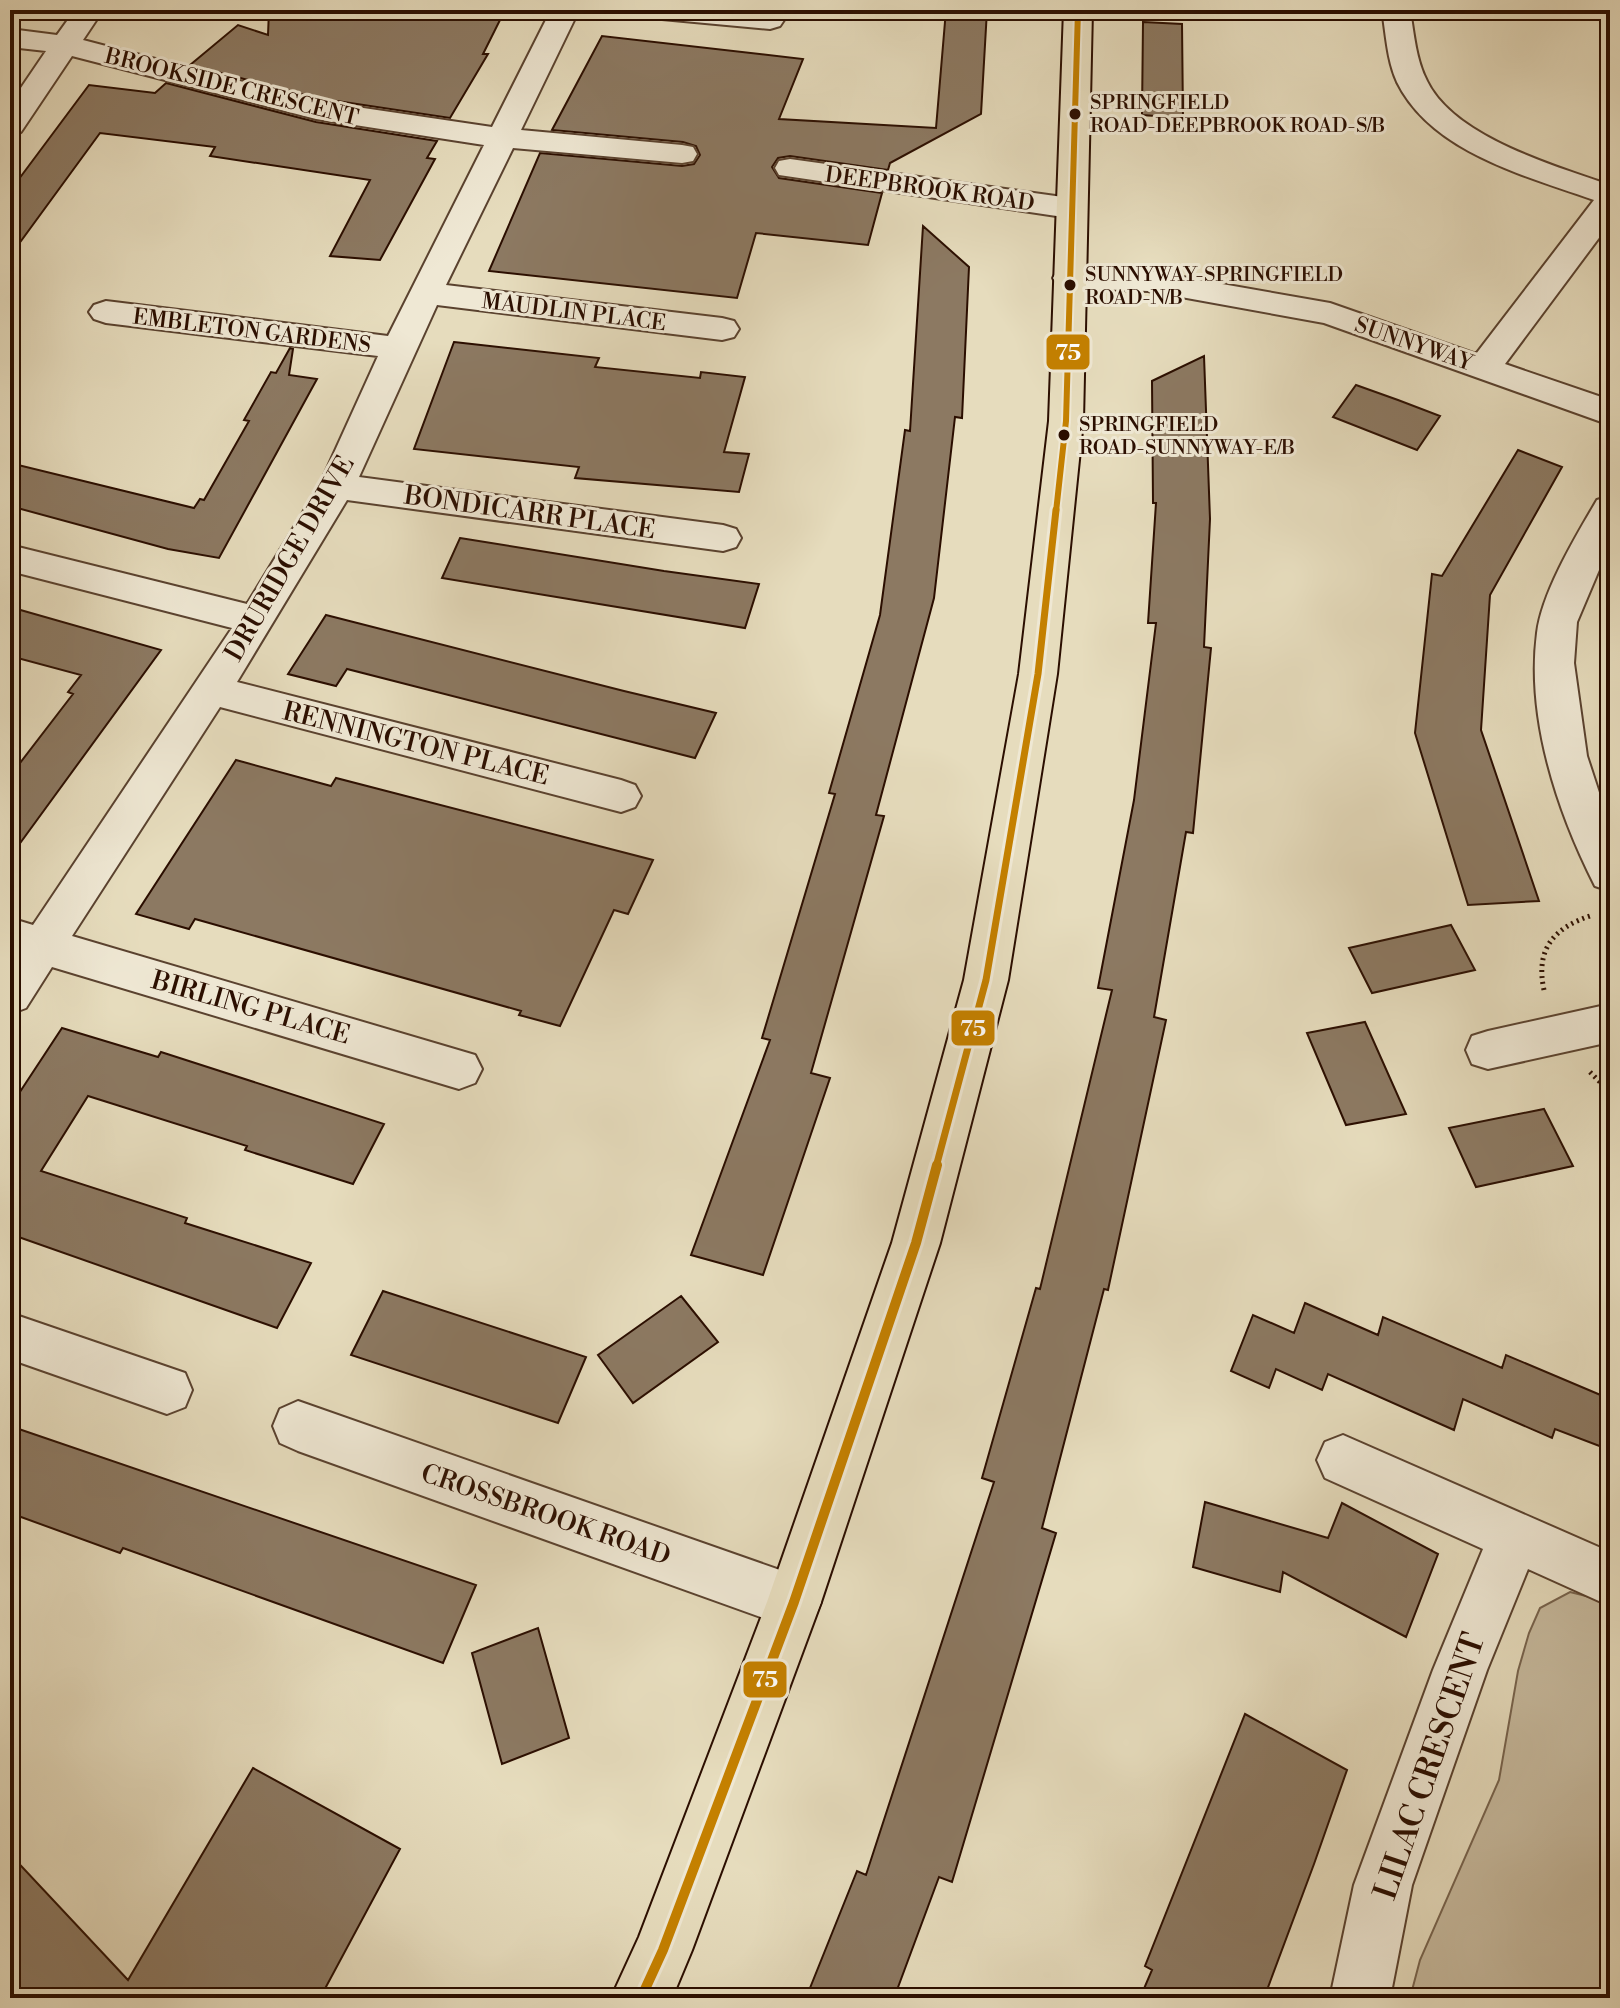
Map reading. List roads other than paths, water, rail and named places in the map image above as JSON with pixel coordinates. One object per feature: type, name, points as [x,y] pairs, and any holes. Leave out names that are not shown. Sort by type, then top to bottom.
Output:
[{"type":"main road","points":[[641,1998],[663,1950],[794,1602],[916,1243],[986,980],[1038,674],[1066,421],[1078,10]]},
{"type":"street","points":[[10,126],[89,10]]},
{"type":"street","name":"DRURIDGE DRIVE","points":[[10,995],[26,941],[210,690],[257,620],[337,486],[399,348],[565,10]]},
{"type":"street","points":[[662,10],[770,20]]},
{"type":"street","points":[[1396,10],[1405,61],[1418,92],[1453,127],[1524,164],[1610,195]]},
{"type":"street","name":"BROOKSIDE CRESCENT","points":[[10,38],[67,43],[253,95],[361,119],[682,154]]},
{"type":"street","name":"DEEPBROOK ROAD","points":[[790,168],[1070,208]]},
{"type":"street","points":[[1484,367],[1610,201]]},
{"type":"street","name":"SUNNYWAY","points":[[1069,278],[1148,281],[1330,314],[1610,413]]},
{"type":"street","name":"MAUDLIN PLACE","points":[[426,293],[722,329]]},
{"type":"street","name":"EMBLETON GARDENS","points":[[106,312],[399,348]]},
{"type":"street","name":"BONDICARR PLACE","points":[[337,486],[723,538]]},
{"type":"street","points":[[1610,509],[1556,629],[1557,703],[1570,770],[1610,874]]},
{"type":"street","points":[[10,558],[257,620]]},
{"type":"street","name":"RENNINGTON PLACE","points":[[210,690],[621,796]]},
{"type":"street","name":"BIRLING PLACE","points":[[26,941],[459,1069]]},
{"type":"street","points":[[1488,1050],[1610,1023]]},
{"type":"street","points":[[10,1336],[167,1390]]},
{"type":"street","name":"CROSSBROOK ROAD","points":[[298,1426],[794,1602]]},
{"type":"street","points":[[1343,1460],[1610,1579]]},
{"type":"street","name":"LILAC CRESCENT","points":[[1360,1998],[1383,1885],[1460,1670],[1514,1538]]},
{"type":"place","name":"SPRINGFIELD ROAD-DEEPBROOK ROAD-S/B","points":[[1075,114]]},
{"type":"place","name":"SUNNYWAY-SPRINGFIELD ROAD-N/B","points":[[1070,285]]},
{"type":"place","name":"SPRINGFIELD ROAD-SUNNYWAY-E/B","points":[[1064,435]]}]
